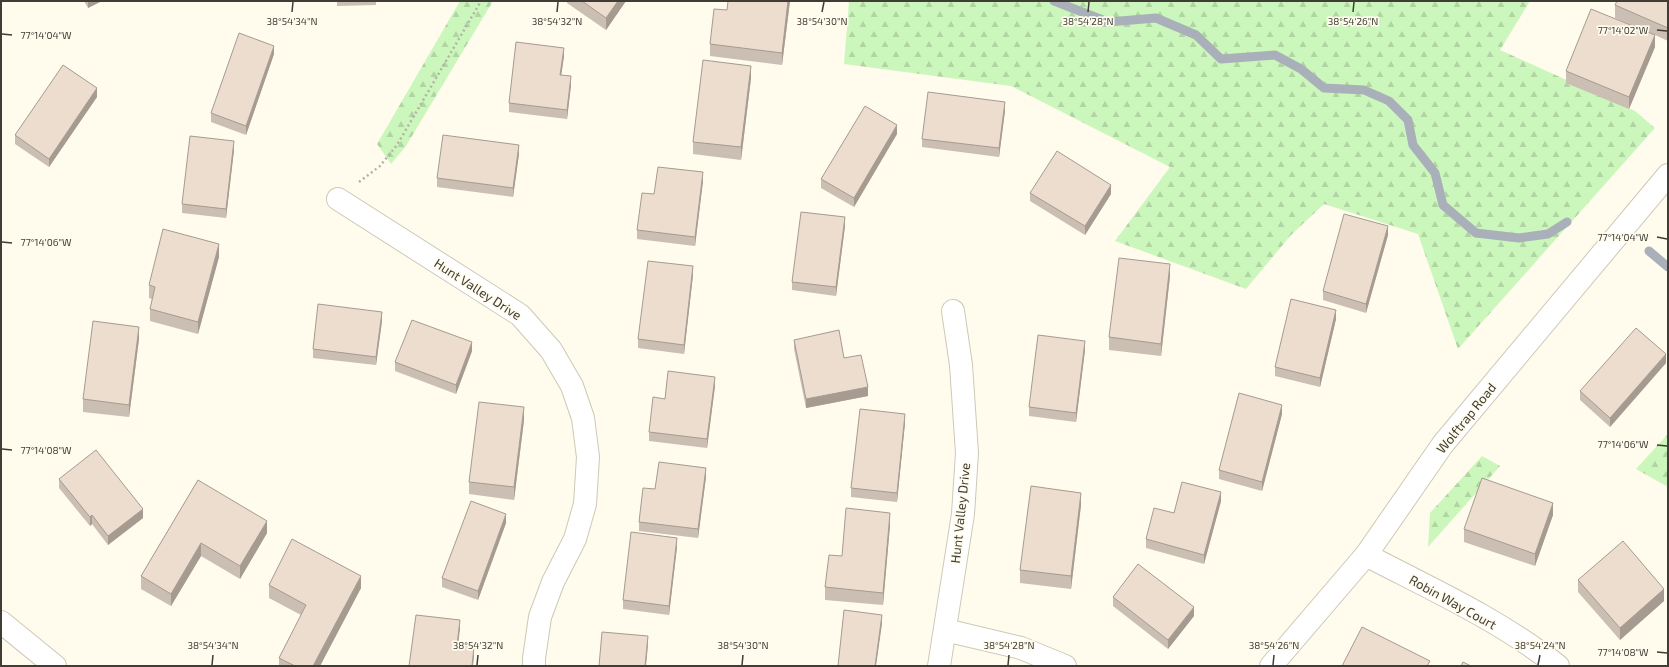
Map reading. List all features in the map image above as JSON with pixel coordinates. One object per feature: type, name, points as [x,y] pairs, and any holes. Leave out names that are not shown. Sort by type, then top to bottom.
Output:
[{"type":"street","name":"Wolftrap Road","points":[[1271,666],[1366,555],[1444,444],[1668,174]]},
{"type":"street","name":"Hunt Valley Drive","points":[[338,199],[520,314],[551,350],[572,386],[583,418],[588,457],[585,504],[575,539],[553,582],[540,617],[534,666]]},
{"type":"street","name":"Hunt Valley Drive","points":[[939,666],[963,514],[967,453],[961,365],[953,311]]},
{"type":"street","name":"Robin Way Court","points":[[1366,555],[1491,621],[1542,653],[1558,666]]},
{"type":"street","points":[[1,622],[55,666]]},
{"type":"street","points":[[945,630],[1020,648],[1066,666]]},
{"type":"path","points":[[338,199],[380,166],[397,145],[481,1]]},
{"type":"green space","points":[[460,1],[493,1],[406,146],[391,164],[377,144]]},
{"type":"green space","points":[[849,1],[1530,1],[1500,50],[1635,111],[1655,128],[1458,349],[1418,234],[1324,204],[1291,235],[1246,289],[1115,241],[1170,167],[1011,86],[844,64]]},
{"type":"green space","points":[[1668,434],[1668,487],[1636,469]]},
{"type":"green space","points":[[1482,456],[1500,466],[1428,547],[1430,513]]},
{"type":"building","points":[[582,1],[618,1],[606,18]]},
{"type":"building","points":[[728,1],[788,1],[782,53],[710,44],[714,9],[727,10]]},
{"type":"building","points":[[1617,1],[1668,1],[1668,28],[1615,5]]},
{"type":"building","points":[[1591,9],[1655,35],[1629,97],[1566,71]]},
{"type":"building","points":[[239,33],[274,46],[246,126],[211,113]]},
{"type":"building","points":[[516,42],[564,48],[560,75],[571,76],[567,110],[509,103]]},
{"type":"building","points":[[703,60],[751,66],[741,147],[693,142]]},
{"type":"building","points":[[63,65],[97,88],[49,159],[15,135]]},
{"type":"building","points":[[928,92],[1005,102],[999,148],[922,139]]},
{"type":"building","points":[[865,106],[897,125],[854,198],[821,179]]},
{"type":"building","points":[[443,135],[519,145],[513,188],[437,178]]},
{"type":"building","points":[[190,136],[234,141],[226,209],[182,204]]},
{"type":"building","points":[[1057,151],[1111,185],[1085,226],[1030,193]]},
{"type":"building","points":[[658,167],[703,172],[695,237],[637,230],[642,193],[654,194]]},
{"type":"building","points":[[801,212],[845,217],[836,287],[792,282]]},
{"type":"building","points":[[1344,214],[1388,226],[1366,304],[1323,291]]},
{"type":"building","points":[[163,229],[219,244],[198,322],[150,309],[155,287],[149,285]]},
{"type":"building","points":[[1119,258],[1170,264],[1161,344],[1109,337]]},
{"type":"building","points":[[648,261],[693,266],[684,345],[638,339]]},
{"type":"building","points":[[1291,299],[1336,310],[1320,378],[1275,367]]},
{"type":"building","points":[[318,304],[382,312],[376,357],[313,349]]},
{"type":"building","points":[[412,320],[472,342],[456,385],[395,362]]},
{"type":"building","points":[[93,321],[139,327],[129,405],[83,399]]},
{"type":"building","points":[[1636,328],[1666,354],[1610,418],[1580,391]]},
{"type":"building","points":[[839,330],[844,358],[861,355],[868,387],[806,399],[794,340]]},
{"type":"building","points":[[1038,335],[1085,341],[1076,413],[1029,407]]},
{"type":"building","points":[[668,371],[715,377],[707,439],[649,432],[653,397],[665,399]]},
{"type":"building","points":[[1239,393],[1282,405],[1262,482],[1219,470]]},
{"type":"building","points":[[479,402],[524,407],[514,487],[469,482]]},
{"type":"building","points":[[860,409],[905,414],[897,493],[851,488]]},
{"type":"building","points":[[96,450],[143,509],[108,536],[92,515],[90,517],[59,479]]},
{"type":"building","points":[[659,462],[706,468],[698,529],[639,522],[643,488],[655,489]]},
{"type":"building","points":[[1482,478],[1553,503],[1535,554],[1464,529]]},
{"type":"building","points":[[198,480],[267,521],[240,566],[201,543],[171,594],[141,576]]},
{"type":"building","points":[[1182,482],[1221,492],[1204,555],[1146,539],[1154,508],[1174,513]]},
{"type":"building","points":[[1031,486],[1081,493],[1071,576],[1020,570]]},
{"type":"building","points":[[471,501],[506,514],[478,591],[442,578]]},
{"type":"building","points":[[846,508],[890,513],[883,593],[825,587],[829,555],[842,556]]},
{"type":"building","points":[[631,532],[677,538],[669,606],[623,600]]},
{"type":"building","points":[[292,539],[361,576],[313,666],[295,666],[279,658],[306,605],[269,585]]},
{"type":"building","points":[[1623,541],[1664,589],[1620,628],[1578,580]]},
{"type":"building","points":[[1138,564],[1194,607],[1168,640],[1113,597]]},
{"type":"building","points":[[844,610],[882,615],[875,666],[838,666]]},
{"type":"building","points":[[416,615],[460,620],[457,645],[474,647],[472,666],[409,666]]},
{"type":"building","points":[[1362,627],[1430,661],[1427,666],[1342,666]]},
{"type":"building","points":[[602,632],[648,636],[645,666],[599,666]]},
{"type":"building","points":[[1463,662],[1471,666],[1461,666]]},
{"type":"waterway","points":[[1054,1],[1108,22],[1156,18],[1196,35],[1221,59],[1275,55],[1301,69],[1324,88],[1364,90],[1389,101],[1408,120],[1413,145],[1435,173],[1443,205],[1476,233],[1519,238],[1548,234],[1567,222]]},
{"type":"waterway","points":[[1649,251],[1668,267]]}]
